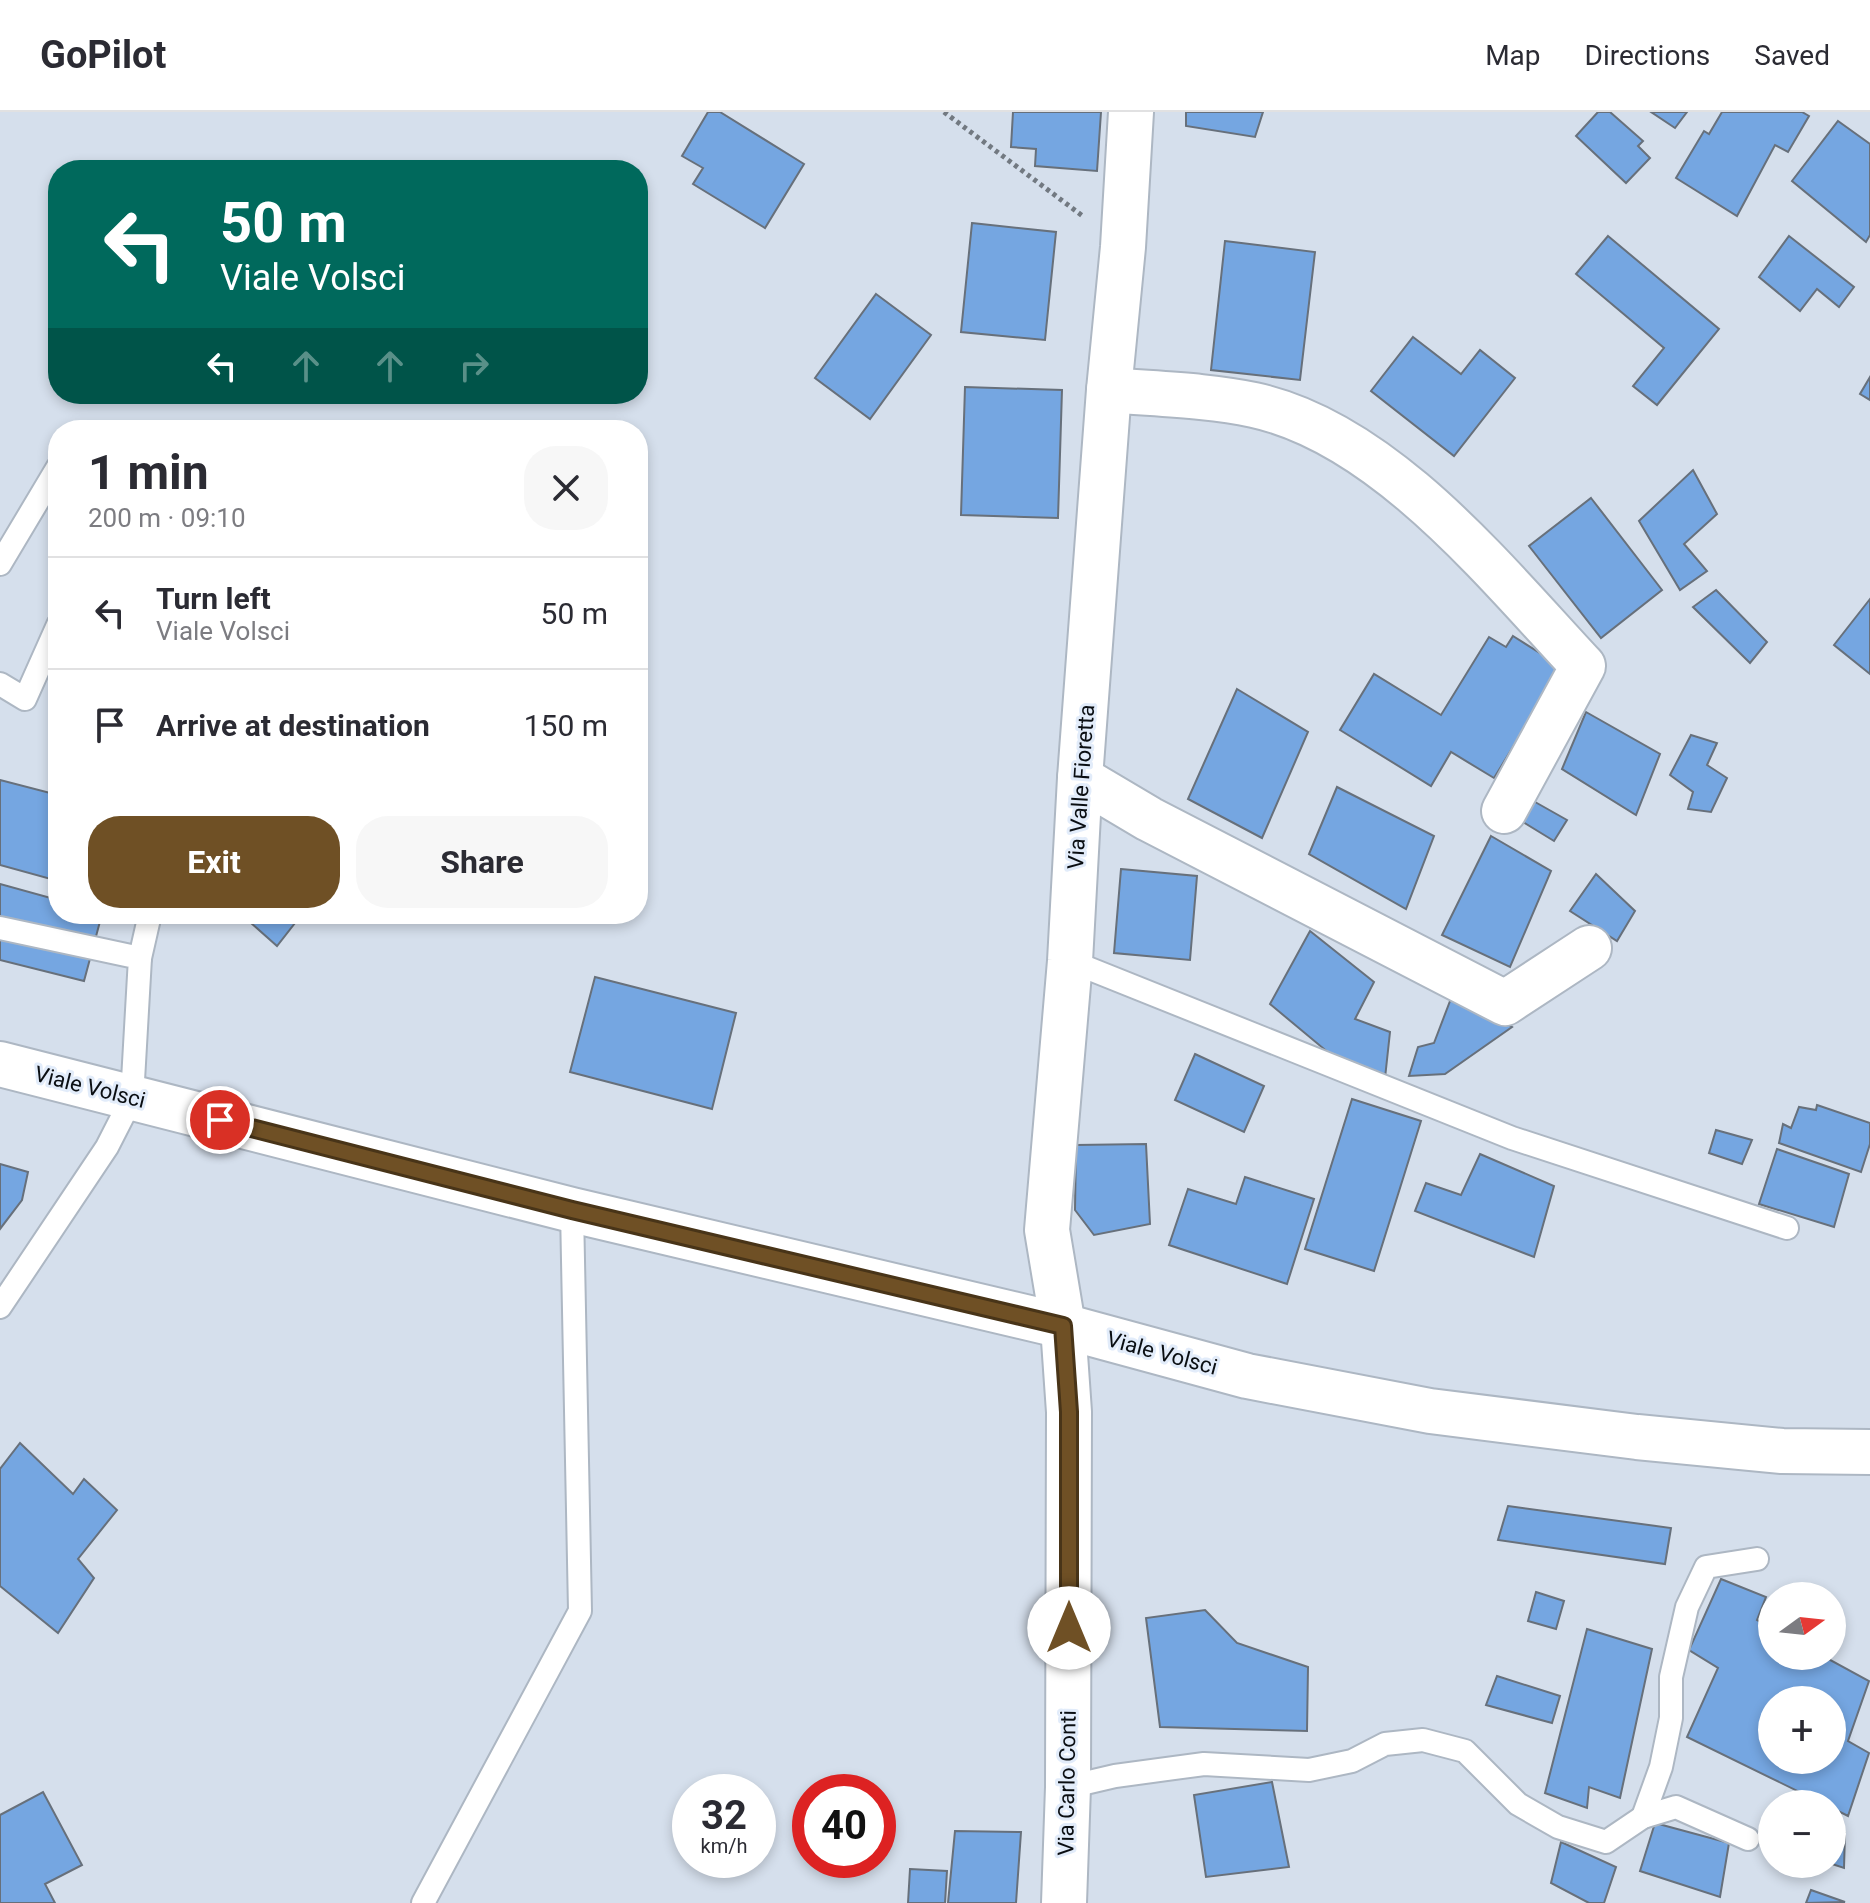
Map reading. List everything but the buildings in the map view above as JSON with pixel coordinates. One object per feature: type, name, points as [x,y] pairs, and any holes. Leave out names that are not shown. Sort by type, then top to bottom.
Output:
[{"type":"street","name":"Via Valle Fioretta","points":[[1063,1326],[1047,1230],[1070,961],[1080,778],[1131,112]]},
{"type":"street","points":[[1109,390],[1254,405],[1321,427],[1386,470],[1469,545],[1563,644],[1583,666],[1504,811]]},
{"type":"street","points":[[1080,778],[1149,819],[1505,1003],[1589,948]]},
{"type":"street","name":"Viale Volsci","points":[[0,1064],[572,1210],[1063,1326],[1247,1376],[1430,1411],[1637,1437],[1782,1451],[1870,1452]]},
{"type":"street","name":"Via Carlo Conti","points":[[1063,1326],[1069,1412],[1068,1787],[1064,1903]]},
{"type":"lane","points":[[0,564],[48,484]]},
{"type":"lane","points":[[0,684],[25,699],[48,647]]},
{"type":"lane","points":[[0,1307],[107,1147],[132,1098],[140,958],[148,924]]},
{"type":"lane","points":[[0,928],[140,958]]},
{"type":"lane","points":[[1070,961],[1512,1138],[1787,1228]]},
{"type":"lane","points":[[423,1903],[580,1611],[572,1210]]},
{"type":"lane","points":[[1643,1817],[1661,1767],[1671,1718],[1671,1677],[1687,1607],[1706,1567],[1757,1559]]},
{"type":"lane","points":[[1068,1787],[1115,1776],[1204,1764],[1309,1770],[1352,1761],[1385,1744],[1423,1740],[1465,1751],[1518,1804],[1558,1827],[1606,1842],[1643,1817],[1676,1807],[1748,1839]]},
{"type":"path","points":[[944,112],[1123,247]]},
{"type":"route","points":[[220,1120],[572,1210],[1063,1326],[1069,1412],[1069,1628]]}]
